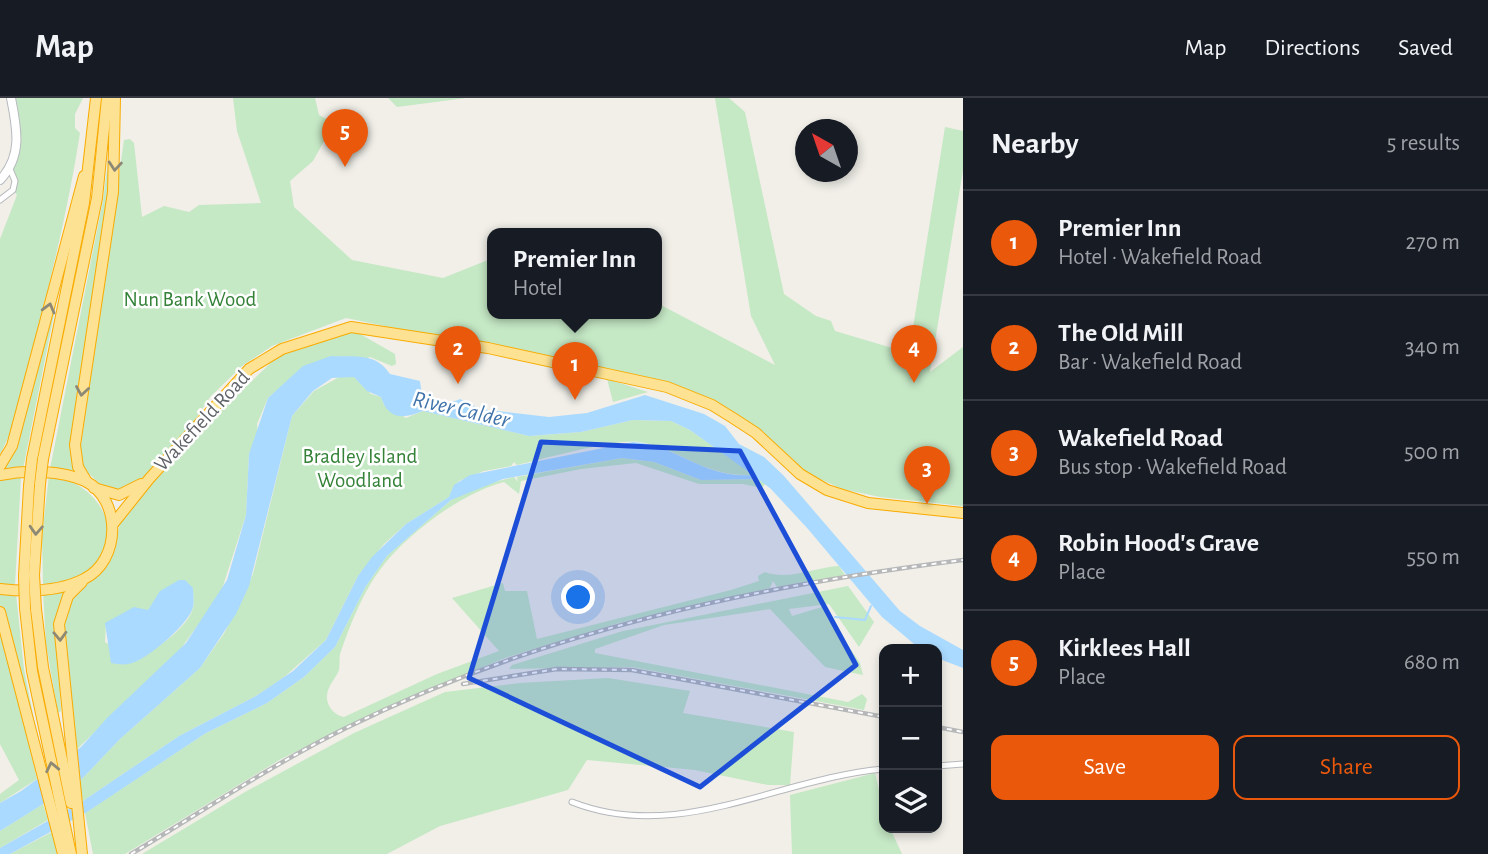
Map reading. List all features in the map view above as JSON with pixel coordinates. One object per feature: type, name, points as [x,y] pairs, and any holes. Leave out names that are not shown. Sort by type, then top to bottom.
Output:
[{"type":"highway","points":[[71,854],[31,608],[29,575],[38,459],[84,203],[96,98]]},
{"type":"highway","points":[[38,459],[97,198],[107,98]]},
{"type":"highway","points":[[82,854],[59,624],[68,596],[109,551],[113,524],[107,505],[78,467],[75,445],[113,192],[115,98]]},
{"type":"highway","points":[[0,466],[12,446],[79,188],[90,160]]},
{"type":"highway","name":"Wakefield Road","points":[[113,524],[149,478],[237,381],[257,363],[282,349],[351,327],[488,348],[667,387],[712,405],[733,418],[756,433],[800,474],[827,490],[868,503],[963,513]]},
{"type":"highway","name":"Wakefield Road","points":[[0,475],[53,474],[119,495],[149,478]]},
{"type":"highway","points":[[0,589],[51,589],[87,578]]},
{"type":"highway","points":[[0,612],[63,854]]},
{"type":"highway","points":[[49,727],[82,854]]},
{"type":"street","points":[[0,180],[10,169],[18,138],[11,98]]},
{"type":"street","points":[[0,200],[13,190],[15,181],[10,169]]},
{"type":"street","points":[[942,766],[963,764]]},
{"type":"street","points":[[572,802],[594,810],[651,818],[722,808],[839,777],[879,770]]},
{"type":"highlighted area","points":[[541,442],[740,451],[856,665],[700,787],[469,678]]},
{"type":"green space","points":[[16,98],[83,98],[75,114],[75,128],[80,133],[57,248],[18,410],[0,454],[0,239],[17,195],[12,183],[21,142]]},
{"type":"green space","name":"Nun Bank Wood","points":[[233,98],[315,98],[319,115],[334,123],[313,161],[290,181],[294,207],[352,260],[443,278],[487,260],[487,319],[662,319],[662,306],[775,365],[751,316],[715,98],[729,98],[745,112],[784,294],[816,316],[831,321],[835,331],[909,353],[945,127],[963,131],[963,170],[930,372],[963,347],[963,506],[880,497],[842,489],[807,473],[755,428],[661,383],[346,318],[272,346],[242,366],[210,397],[188,431],[136,484],[117,490],[100,484],[85,470],[79,459],[124,140],[130,139],[134,143],[142,217],[164,206],[189,212],[199,205],[261,203],[237,131]]},
{"type":"green space","points":[[388,98],[466,98],[397,107]]},
{"type":"green space","points":[[112,130],[110,192],[78,398],[78,474],[50,469],[103,200]]},
{"type":"green space","points":[[69,240],[23,469],[1,470]]},
{"type":"green space","points":[[355,331],[395,354],[396,364],[392,366],[370,357],[276,391],[268,398],[257,424],[258,435],[249,454],[246,515],[220,595],[179,651],[75,751],[63,636],[66,609],[76,594],[99,574],[114,553],[120,522],[180,450],[278,356],[298,347]],"holes":[[[193,588],[193,608],[183,626],[137,661],[105,642],[106,624],[148,610],[161,591]]]},
{"type":"green space","name":"Bradley Island Woodland","points":[[341,376],[354,377],[371,394],[381,397],[384,405],[406,418],[423,411],[529,436],[581,432],[633,420],[671,421],[690,430],[754,475],[720,472],[655,446],[629,442],[598,446],[517,465],[514,462],[511,466],[484,471],[459,481],[449,497],[406,524],[384,544],[358,576],[326,640],[283,678],[256,696],[179,736],[83,801],[79,782],[120,739],[200,668],[225,632],[253,574],[292,416],[314,391]]},
{"type":"green space","points":[[607,379],[648,392],[613,402]]},
{"type":"green space","points":[[622,458],[654,462],[701,480],[758,479],[765,484],[762,488],[743,484],[699,484],[636,463],[581,469],[521,481],[519,494],[504,482],[471,495],[421,528],[393,554],[375,576],[353,620],[340,654],[339,670],[328,691],[328,702],[333,711],[344,717],[437,674],[499,651],[452,598],[503,583],[505,591],[527,591],[537,639],[731,590],[759,581],[758,576],[765,572],[783,575],[839,566],[845,575],[777,587],[773,581],[770,588],[619,623],[505,658],[374,713],[281,759],[125,854],[93,854],[85,813],[206,733],[267,703],[304,677],[335,647],[366,586],[387,556],[451,500],[476,487],[514,477],[518,482],[517,477]]},
{"type":"green space","points":[[49,475],[82,488],[104,513],[108,528],[107,543],[99,559],[85,573],[70,580],[43,585],[42,536]]},
{"type":"green space","points":[[21,477],[15,585],[0,584],[0,479]]},
{"type":"green space","points":[[848,586],[874,622],[859,647],[829,604],[789,609],[792,616],[822,607],[860,663],[863,675],[825,667],[770,609],[664,625],[595,649],[595,653],[848,702],[862,694],[867,699],[864,710],[632,667],[509,669],[512,665],[623,631]]},
{"type":"green space","points":[[70,588],[57,613],[61,711],[58,713],[46,644],[43,592]]},
{"type":"green space","points":[[0,592],[16,594],[24,669],[36,730],[0,605]]},
{"type":"green space","points":[[0,622],[37,779],[0,803],[0,794],[19,780],[0,744]]},
{"type":"green space","points":[[608,678],[690,691],[683,713],[794,732],[790,785],[768,785],[695,770],[587,760],[568,790],[440,826],[387,854],[142,854],[245,792],[354,733],[445,692],[520,683]]},
{"type":"green space","points":[[875,773],[879,790],[879,833],[892,833],[902,854],[792,854],[790,795]]},
{"type":"green space","points":[[43,804],[48,820],[0,848],[0,831]]},
{"type":"green space","points":[[52,832],[57,854],[10,854]]},
{"type":"water","name":"River Calder","points":[[331,356],[371,359],[390,374],[420,381],[421,389],[435,398],[450,402],[460,399],[481,409],[549,417],[587,413],[645,395],[704,414],[725,426],[739,444],[764,457],[784,476],[900,611],[920,626],[963,650],[963,668],[942,660],[942,644],[914,644],[882,617],[808,529],[771,489],[758,479],[701,480],[654,462],[622,458],[503,479],[451,500],[387,556],[366,586],[335,647],[304,677],[267,703],[206,733],[87,812],[10,854],[0,854],[0,848],[83,801],[179,736],[256,696],[293,671],[326,640],[358,576],[372,557],[406,524],[449,497],[454,485],[470,475],[633,442],[664,449],[719,472],[753,475],[690,430],[671,421],[633,420],[581,432],[529,436],[423,411],[398,416],[388,410],[381,397],[367,391],[354,377],[332,378],[313,391],[292,416],[249,586],[236,614],[200,668],[120,739],[80,781],[0,831],[0,803],[81,747],[107,718],[186,643],[227,580],[246,515],[249,454],[268,398],[303,366]]},
{"type":"water","points":[[179,580],[185,580],[193,588],[194,602],[182,625],[164,642],[135,662],[111,663],[105,623],[134,607],[148,610],[160,591]]},
{"type":"waterway","points":[[835,617],[865,620],[871,606]]},
{"type":"railway","points":[[131,854],[318,742],[419,694],[494,665],[647,618],[725,600],[804,584],[963,560]]},
{"type":"railway","points":[[463,684],[557,669],[632,670],[879,716]]},
{"type":"railway","points":[[942,728],[963,732]]},
{"type":"place","name":"Kirklees Hall","points":[[345,167]]},
{"type":"place","name":"Robin Hood's Grave","points":[[914,383]]},
{"type":"place","name":"The Old Mill","points":[[458,384]]},
{"type":"place","name":"Premier Inn","points":[[575,400]]},
{"type":"place","name":"Wakefield Road","points":[[927,504]]}]
